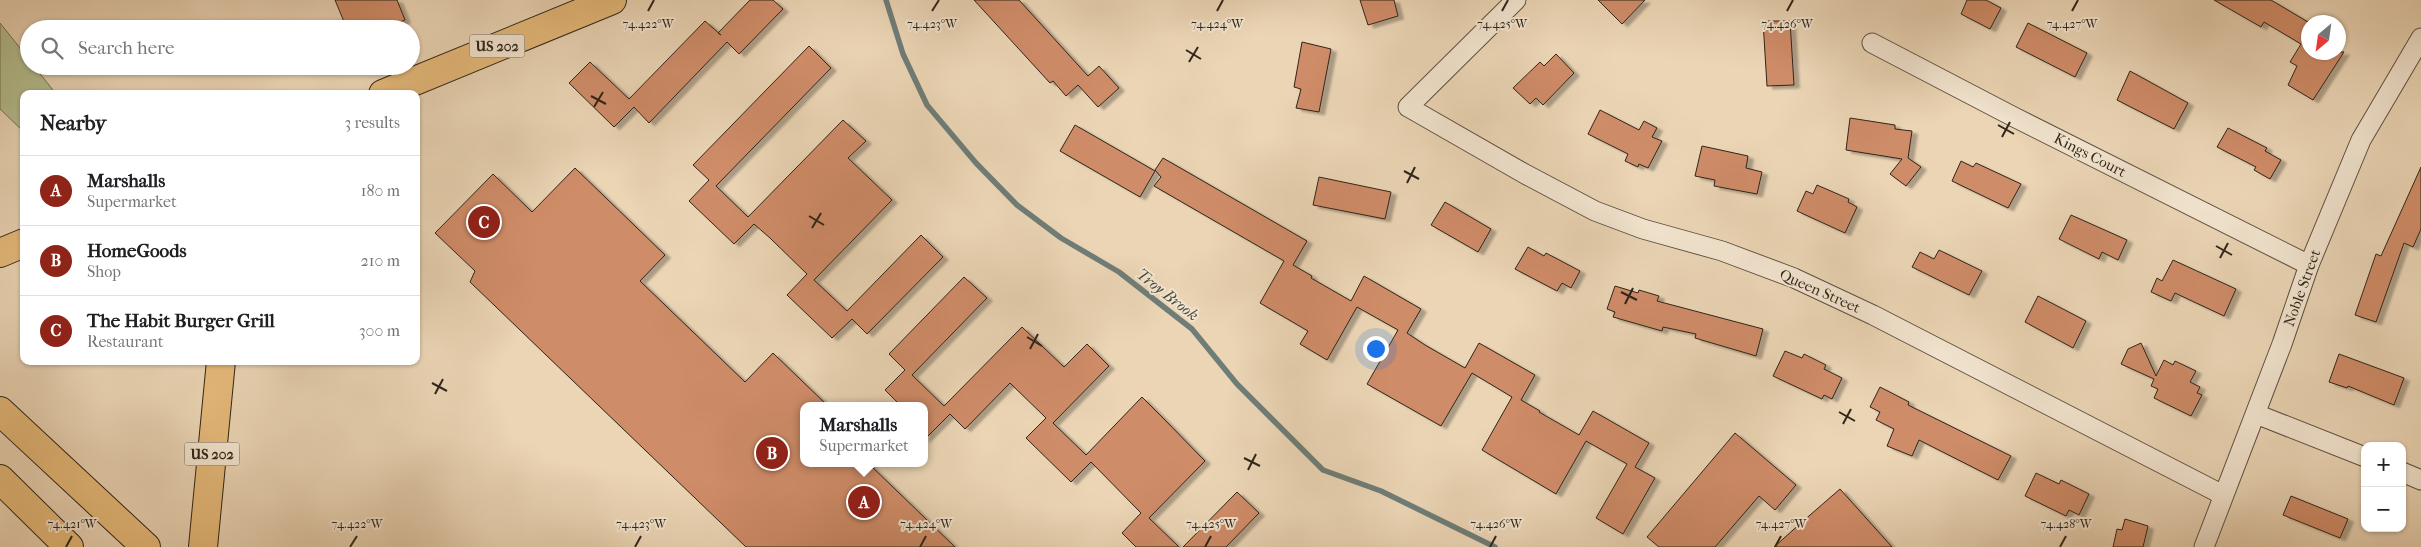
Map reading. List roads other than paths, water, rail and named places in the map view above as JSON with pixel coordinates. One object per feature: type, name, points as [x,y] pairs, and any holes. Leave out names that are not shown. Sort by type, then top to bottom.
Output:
[{"type":"main road","name":"US 202","points":[[393,90],[612,0]]},
{"type":"main road","points":[[0,253],[20,245]]},
{"type":"main road","name":"US 202","points":[[203,547],[221,365]]},
{"type":"main road","points":[[0,411],[146,547]]},
{"type":"main road","points":[[0,479],[69,547]]},
{"type":"street","name":"Queen Street","points":[[1516,0],[1408,107],[1525,174],[1595,211],[1643,229],[1722,251],[1794,278],[1873,315],[2223,496]]},
{"type":"street","name":"Noble Street","points":[[2204,547],[2256,414],[2310,265],[2362,140],[2421,38]]},
{"type":"street","name":"Kings Court","points":[[1872,43],[2014,117],[2310,265]]},
{"type":"street","points":[[2256,414],[2361,455]]},
{"type":"street","points":[[2406,474],[2421,480]]},
{"type":"waterway","name":"Troy Brook","points":[[886,0],[903,54],[927,105],[976,163],[1017,205],[1061,238],[1119,272],[1192,329],[1237,384],[1323,470],[1381,491],[1495,547]]},
{"type":"place","name":"The Habit Burger Grill","points":[[484,222]]},
{"type":"place","name":"HomeGoods","points":[[772,453]]},
{"type":"place","name":"Marshalls","points":[[864,502]]}]
